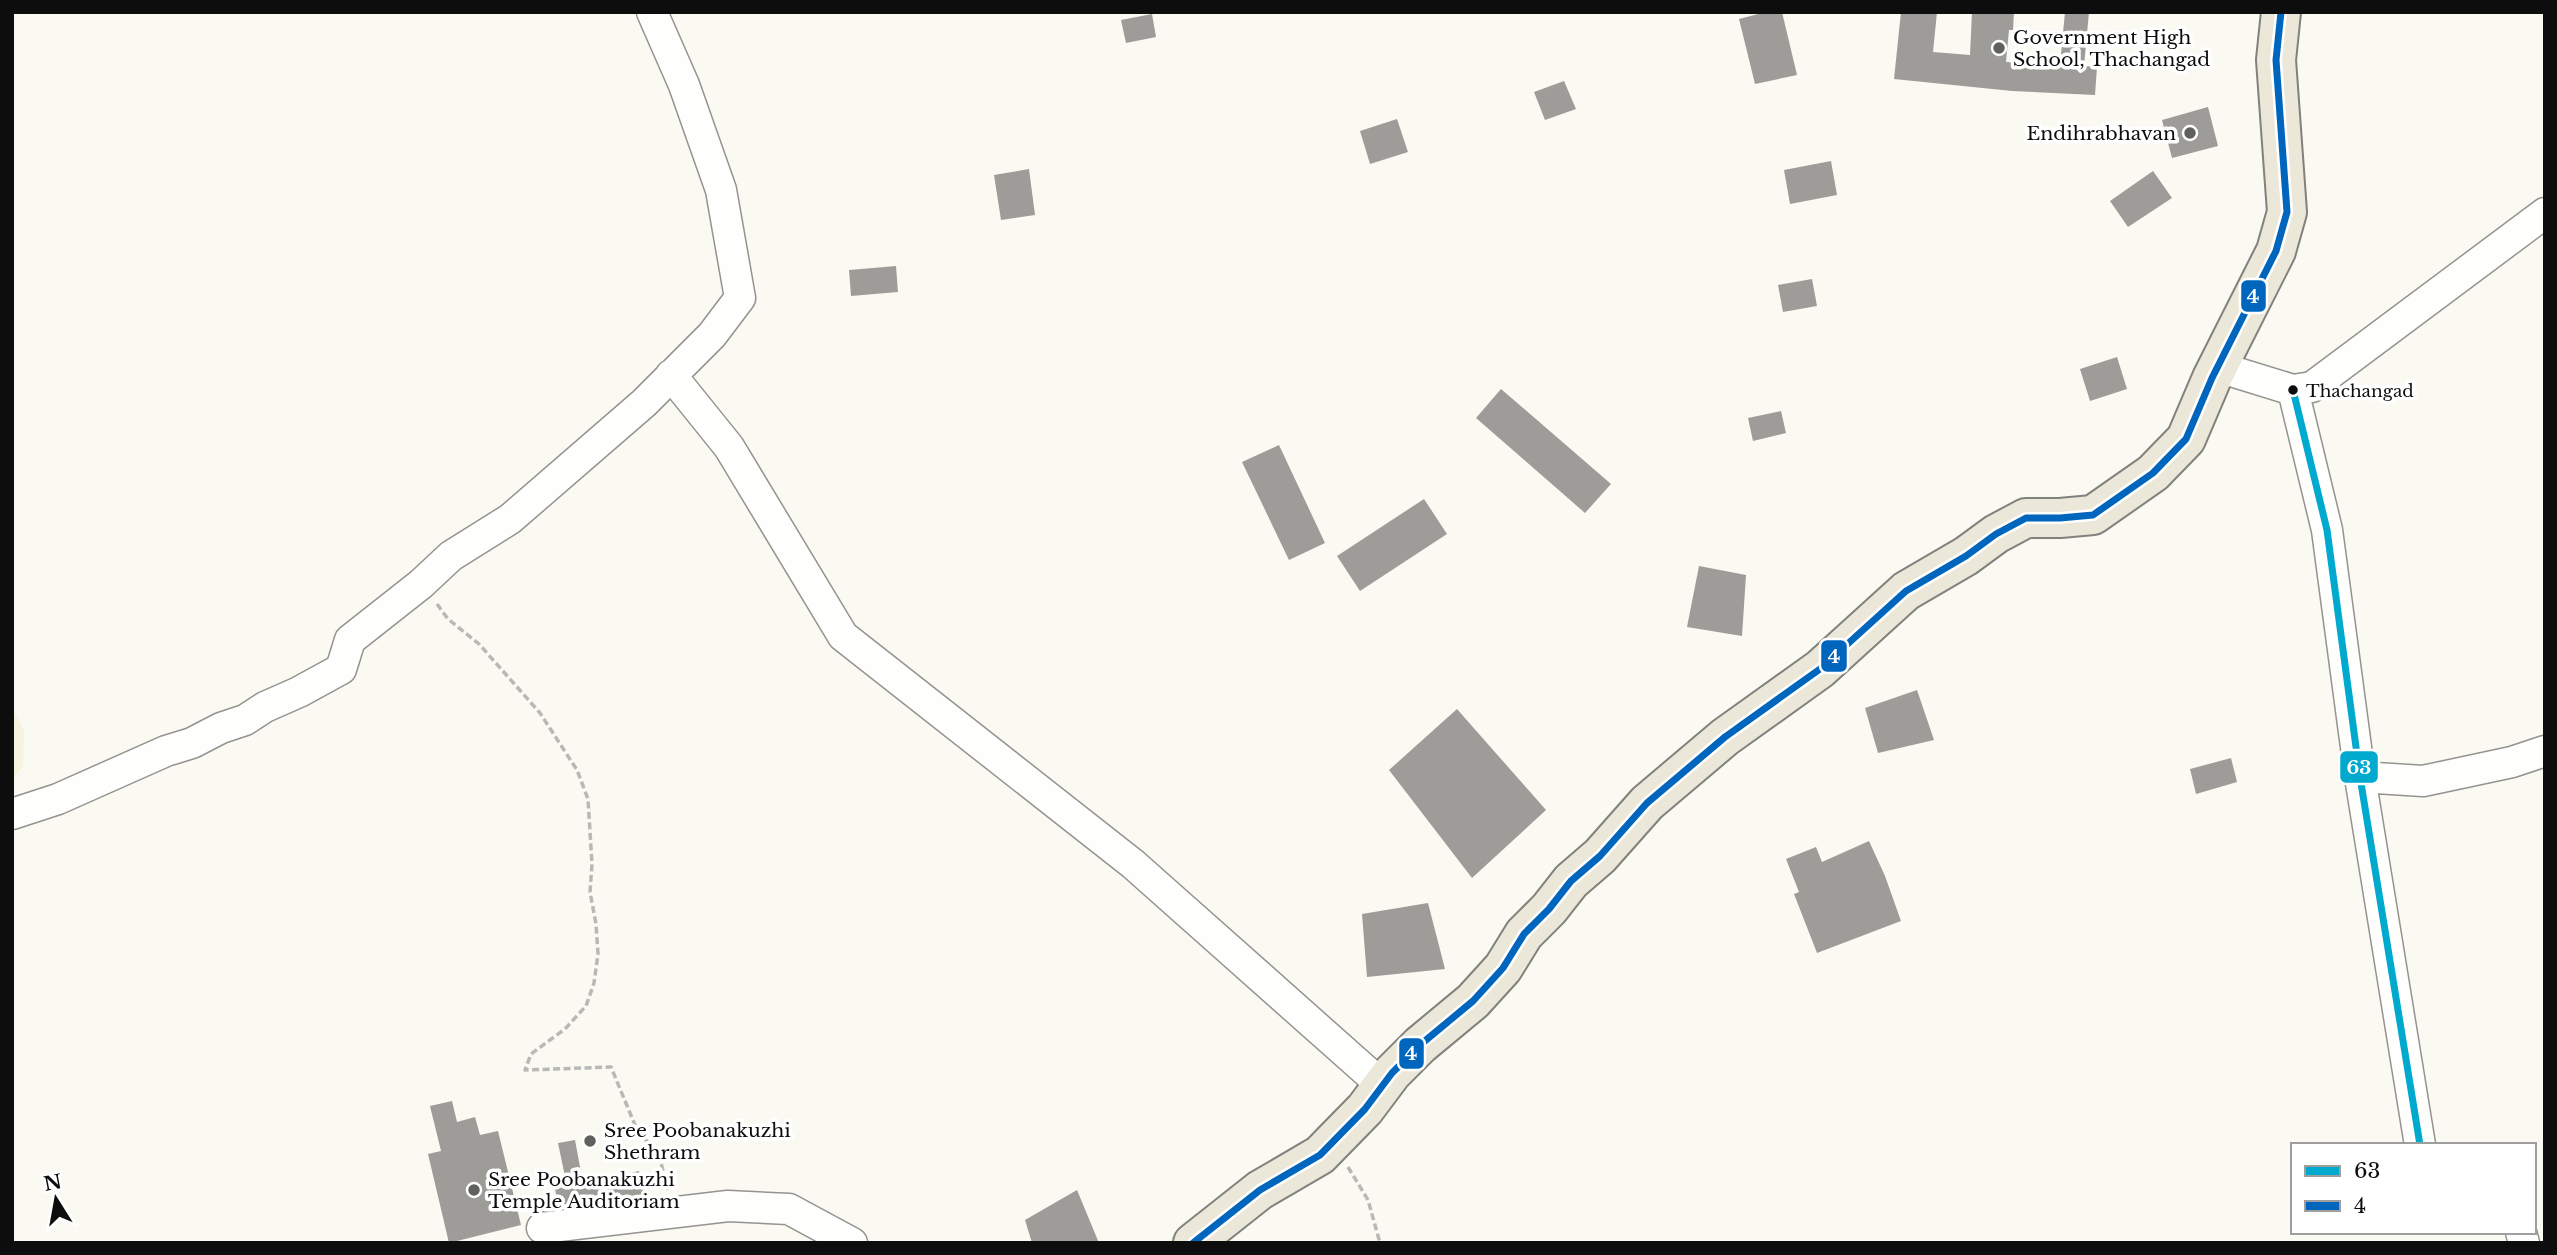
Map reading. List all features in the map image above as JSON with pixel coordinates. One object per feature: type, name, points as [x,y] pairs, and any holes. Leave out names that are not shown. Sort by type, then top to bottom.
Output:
[{"type":"main road","points":[[1194,1243],[1260,1190],[1320,1155],[1366,1109],[1420,1045],[1480,993],[1503,968],[1524,934],[1549,909],[1571,881],[1600,856],[1647,803],[1725,737],[1820,669],[1906,592],[1956,563],[1996,534],[2026,518],[2093,515],[2152,473],[2186,439],[2218,367],[2276,251],[2287,212],[2276,60],[2280,12]]},
{"type":"street","points":[[12,814],[58,799],[166,751],[245,720],[341,669],[351,640],[421,584],[451,556],[510,519],[547,488],[644,403],[712,334],[740,298],[721,190],[684,85],[653,12]]},
{"type":"street","points":[[2218,367],[2293,390],[2312,387],[2545,213]]},
{"type":"street","points":[[671,375],[729,447],[843,636],[1133,864],[1383,1086]]},
{"type":"street","points":[[2293,390],[2327,530],[2360,777],[2420,1143]]},
{"type":"street","points":[[2360,777],[2423,781],[2512,762],[2545,751]]},
{"type":"street","points":[[542,1227],[728,1206],[789,1209],[852,1243]]},
{"type":"path","points":[[421,584],[448,619],[479,644],[540,713],[577,770],[588,799],[592,864],[590,892],[598,954],[594,983],[586,1006],[565,1029],[531,1054],[524,1070],[611,1067],[635,1125],[660,1159],[674,1212]]},
{"type":"path","points":[[1333,1141],[1368,1200],[1380,1243]]},
{"type":"shaded area","points":[[12,708],[24,730],[23,766],[12,781]]},
{"type":"building","points":[[1766,12],[1782,12],[1797,75],[1755,84],[1739,19]]},
{"type":"building","points":[[1901,12],[1937,12],[1933,52],[1970,55],[1972,12],[2014,12],[2006,62],[2060,65],[2065,12],[2089,12],[2084,66],[2097,67],[2095,95],[2012,91],[1894,79]]},
{"type":"building","points":[[1152,14],[1156,37],[1126,43],[1121,20]]},
{"type":"building","points":[[1564,81],[1576,109],[1545,120],[1534,92]]},
{"type":"building","name":"Endihrabhavan","points":[[2208,107],[2218,146],[2172,158],[2162,120]]},
{"type":"building","points":[[1397,119],[1408,152],[1370,164],[1360,131]]},
{"type":"building","points":[[1831,161],[1837,195],[1790,204],[1784,170]]},
{"type":"building","points":[[1029,169],[1035,215],[1001,220],[994,175]]},
{"type":"building","points":[[2153,171],[2172,198],[2128,227],[2110,201]]},
{"type":"building","points":[[896,266],[898,292],[851,296],[849,270]]},
{"type":"building","points":[[1812,279],[1817,306],[1783,312],[1778,285]]},
{"type":"building","points":[[2117,357],[2127,389],[2090,401],[2080,369]]},
{"type":"building","points":[[1501,389],[1611,484],[1585,513],[1476,418]]},
{"type":"building","points":[[1781,411],[1786,433],[1753,441],[1748,418]]},
{"type":"building","points":[[1279,445],[1325,543],[1289,560],[1242,462]]},
{"type":"building","points":[[1424,499],[1447,534],[1360,591],[1337,556]]},
{"type":"building","points":[[1699,566],[1746,575],[1742,636],[1687,627]]},
{"type":"building","points":[[1917,690],[1934,740],[1878,753],[1865,708]]},
{"type":"building","points":[[1457,709],[1546,810],[1472,878],[1389,770]]},
{"type":"building","points":[[2231,758],[2237,782],[2196,794],[2190,769]]},
{"type":"building","points":[[1869,841],[1901,921],[1817,953],[1794,894],[1799,892],[1786,859],[1816,847],[1822,862]]},
{"type":"building","points":[[1428,903],[1445,969],[1367,977],[1362,914]]},
{"type":"building","name":"Sree Poobanakuzhi Temple Auditoriam","points":[[452,1101],[457,1122],[475,1117],[480,1135],[498,1131],[521,1225],[449,1243],[428,1154],[441,1151],[430,1106]]},
{"type":"building","points":[[575,1140],[583,1183],[639,1171],[644,1196],[559,1208],[555,1189],[567,1186],[558,1143]]},
{"type":"building","points":[[1077,1190],[1099,1243],[1032,1243],[1025,1220]]},
{"type":"transit line","name":"4","points":[[1193,1243],[1260,1190],[1320,1155],[1365,1109],[1392,1073],[1420,1045],[1473,1001],[1503,968],[1524,934],[1549,909],[1571,881],[1600,856],[1647,803],[1725,737],[1820,669],[1906,591],[2026,518],[2093,515],[2153,473],[2186,439],[2212,378],[2276,251],[2287,212],[2276,60],[2281,12]]},
{"type":"transit line","name":"63","points":[[2293,390],[2327,530],[2360,777],[2420,1143]]},
{"type":"place","name":"Government High School, Thachangad","points":[[1999,48]]},
{"type":"place","name":"Endihrabhavan","points":[[2190,133]]},
{"type":"place","name":"Thachangad","points":[[2293,390]]},
{"type":"place","name":"Sree Poobanakuzhi Shethram","points":[[590,1141]]},
{"type":"place","name":"Sree Poobanakuzhi Temple Auditoriam","points":[[474,1190]]}]
